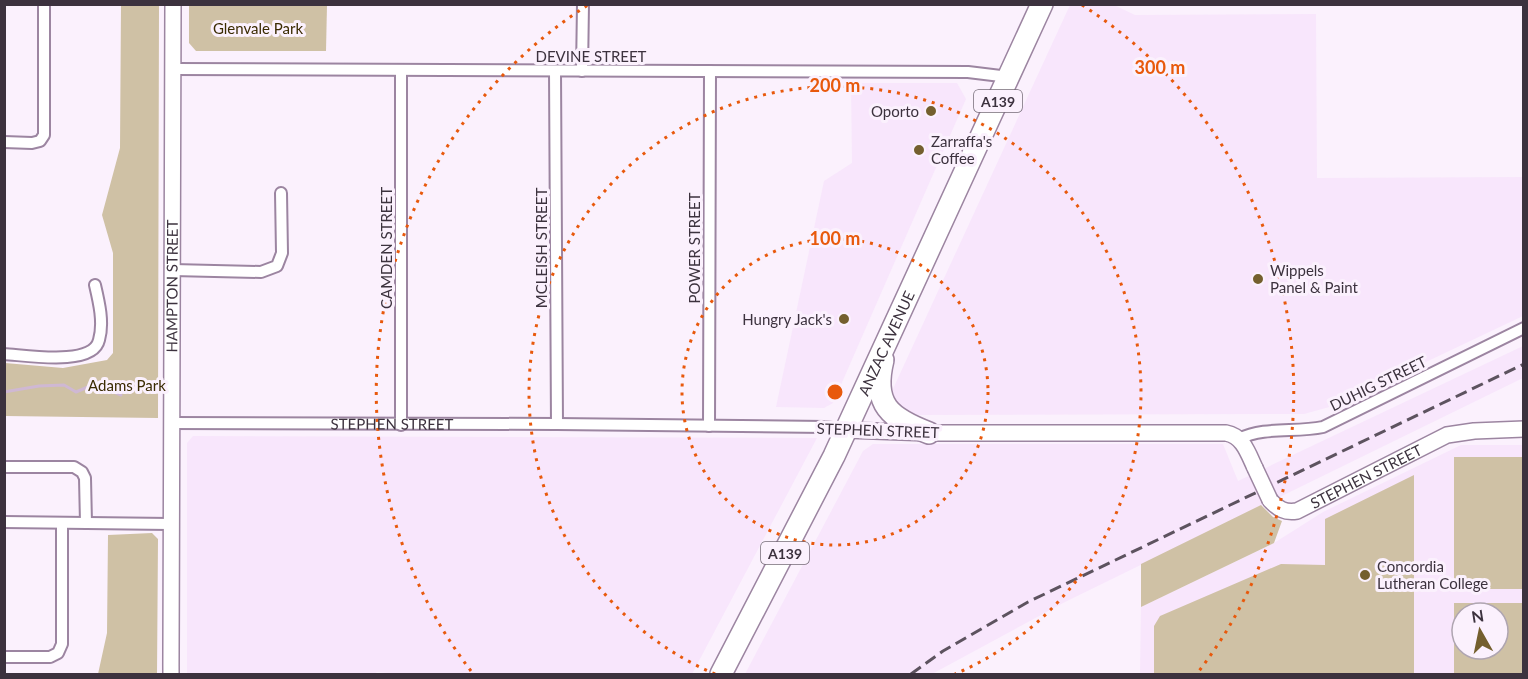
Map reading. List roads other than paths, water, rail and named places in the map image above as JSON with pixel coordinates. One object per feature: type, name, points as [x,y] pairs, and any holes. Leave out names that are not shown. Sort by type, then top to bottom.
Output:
[{"type":"highway","name":"ANZAC AVENUE","points":[[721,675],[806,513],[846,430],[1042,4]]},
{"type":"highway","points":[[887,341],[880,370],[881,394],[885,405],[903,423],[929,433]]},
{"type":"street","points":[[4,142],[32,143],[40,141],[44,135],[44,4]]},
{"type":"street","name":"HAMPTON STREET","points":[[171,675],[173,4]]},
{"type":"street","points":[[582,71],[583,4]]},
{"type":"street","name":"DEVINE STREET","points":[[173,69],[969,72],[1009,77]]},
{"type":"street","name":"CAMDEN STREET","points":[[401,70],[401,425]]},
{"type":"street","name":"MCLEISH STREET","points":[[555,71],[557,424]]},
{"type":"street","name":"POWER STREET","points":[[709,426],[710,71]]},
{"type":"street","points":[[173,270],[261,272],[277,266],[282,253],[281,193]]},
{"type":"street","points":[[4,354],[65,358],[92,351],[99,342],[100,306],[94,285]]},
{"type":"street","name":"DUHIG STREET","points":[[1239,439],[1258,432],[1310,430],[1323,427],[1524,328]]},
{"type":"street","name":"STEPHEN STREET","points":[[170,423],[825,427],[929,433],[1219,433],[1231,434],[1239,439],[1270,500],[1283,511],[1297,511],[1447,435],[1474,431],[1524,429]]},
{"type":"street","points":[[4,467],[74,467],[82,472],[85,478],[86,523]]},
{"type":"street","points":[[4,522],[170,524]]},
{"type":"street","points":[[4,657],[50,657],[58,653],[62,644],[62,523]]},
{"type":"waterway","points":[[4,392],[39,386],[64,385],[76,392],[95,384],[121,395]]},
{"type":"railway","points":[[911,674],[943,651],[1028,602],[1524,364]]},
{"type":"place","name":"Oporto","points":[[931,111]]},
{"type":"place","name":"Zarraffa's Coffee","points":[[919,150]]},
{"type":"place","name":"Wippels Panel & Paint","points":[[1258,279]]},
{"type":"place","name":"Hungry Jack's","points":[[844,319]]},
{"type":"place","name":"Concordia Lutheran College","points":[[1365,575]]},
{"type":"park label","name":"Glenvale Park","points":[[258,28]]},
{"type":"park label","name":"Adams Park","points":[[127,385]]}]
